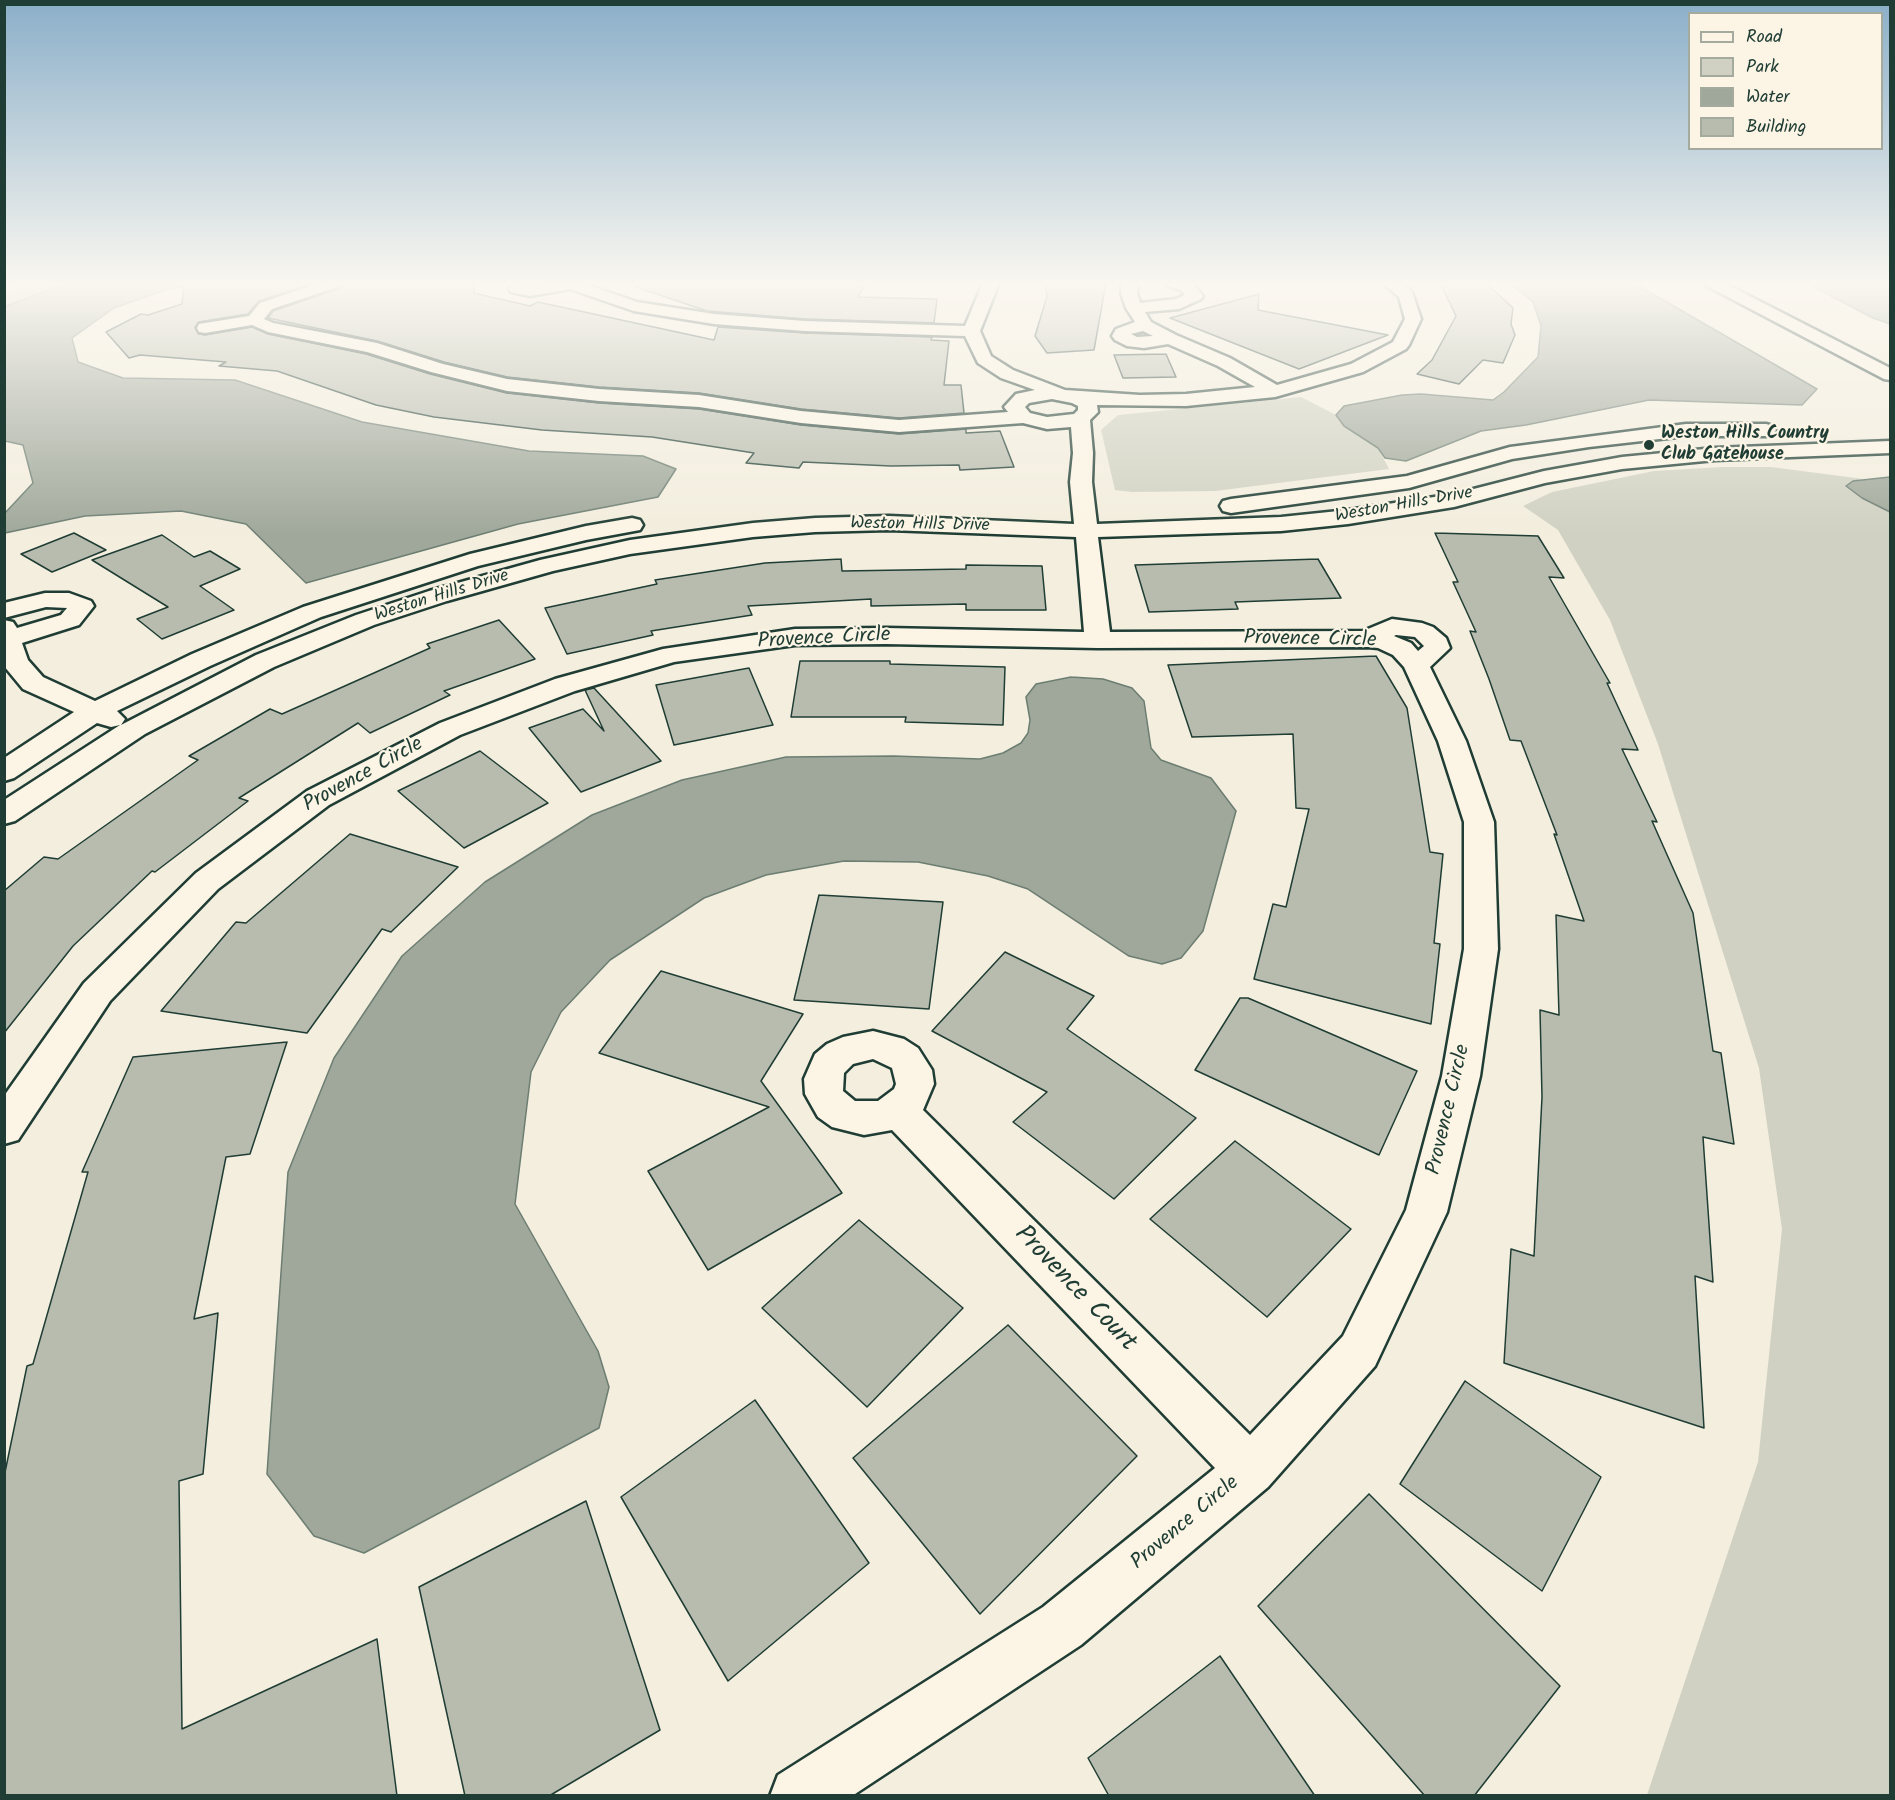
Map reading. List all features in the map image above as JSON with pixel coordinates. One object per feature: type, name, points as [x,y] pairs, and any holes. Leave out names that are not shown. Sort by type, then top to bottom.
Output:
[{"type":"street","points":[[433,367],[507,385],[599,395],[699,401],[801,417],[899,426],[1023,411],[1064,422],[1076,405]]},
{"type":"street","points":[[996,367],[1076,405]]},
{"type":"street","points":[[1233,367],[1275,391]]},
{"type":"street","points":[[1023,411],[1035,394],[1076,405],[1186,400],[1275,391],[1359,367]]},
{"type":"street","points":[[1875,367],[1890,375]]},
{"type":"street","points":[[1007,374],[1023,411],[1063,431],[1083,453]]},
{"type":"street","points":[[1076,405],[1083,453],[1081,482],[1098,640]]},
{"type":"street","name":"Weston Hills Drive","points":[[695,516],[824,504],[901,503],[1086,521],[1243,505],[1410,482],[1510,453],[1589,441],[1686,430],[1791,430]]},
{"type":"street","name":"Weston Hills Drive","points":[[4,814],[135,728],[265,661],[365,620],[438,596],[515,574],[630,547],[753,530],[815,525],[956,525],[1086,521],[1281,524],[1454,500],[1544,477],[1622,463],[1715,454],[1890,447]]},
{"type":"street","name":"Weston Hills Drive","points":[[4,772],[94,712],[242,642],[312,612],[470,561],[586,533],[661,521]]},
{"type":"street","points":[[4,611],[45,600],[69,600],[82,606],[70,620],[6,635],[15,662],[33,683],[94,712],[135,728]]},
{"type":"street","name":"Provence Circle","points":[[4,1128],[97,992],[207,882],[318,798],[450,729],[565,685],[672,655],[795,637],[886,636],[1098,640],[1368,639],[1394,644],[1402,649],[1416,665],[1452,741],[1479,822],[1481,949],[1461,1076],[1426,1212],[1359,1351],[1251,1470],[1062,1626],[799,1796]]},
{"type":"street","name":"Provence Court","points":[[898,1110],[1251,1470]]},
{"type":"green space","points":[[1301,397],[1336,415],[1344,426],[1378,448],[1389,469],[1215,491],[1132,492],[1115,490],[1101,430],[1118,415]]},
{"type":"green space","points":[[1771,467],[1863,479],[1853,481],[1862,498],[1890,512],[1890,1795],[1647,1795],[1758,1462],[1782,1229],[1759,1068],[1658,744],[1610,620],[1558,530],[1523,506],[1552,492],[1654,471]]},
{"type":"water","points":[[4,367],[92,367],[123,378],[235,380],[362,422],[529,451],[643,456],[676,469],[658,497],[518,524],[306,583],[246,524],[181,511],[85,516],[5,533],[5,513],[33,483],[23,445],[5,441]]},
{"type":"water","points":[[1528,367],[1779,367],[1817,389],[1802,405],[1649,400],[1526,425],[1481,431],[1406,461],[1385,458],[1378,448],[1344,426],[1336,415],[1344,406],[1402,395],[1421,394],[1493,400]]},
{"type":"water","points":[[1890,477],[1890,512],[1862,498],[1846,486],[1853,481]]},
{"type":"water","points":[[1071,677],[1103,679],[1132,688],[1144,701],[1151,748],[1161,760],[1211,778],[1236,811],[1203,931],[1181,958],[1162,964],[1129,956],[1028,889],[988,876],[918,862],[844,861],[766,875],[704,898],[610,960],[561,1012],[531,1072],[515,1204],[598,1351],[609,1387],[599,1428],[364,1553],[314,1536],[267,1474],[288,1172],[334,1058],[402,956],[485,882],[592,815],[682,780],[786,757],[894,756],[980,759],[1003,753],[1021,743],[1028,733],[1030,720],[1026,697],[1036,684]]},
{"type":"building","points":[[231,367],[408,367],[507,393],[599,403],[699,409],[801,425],[899,434],[966,429],[966,433],[1000,431],[1014,467],[960,470],[959,465],[891,466],[803,462],[799,468],[746,463],[754,453],[652,437],[542,430],[434,417],[376,405],[277,371]]},
{"type":"building","points":[[465,367],[946,367],[944,385],[961,385],[964,413],[899,418],[801,409],[699,393],[599,387],[507,377]]},
{"type":"building","points":[[1119,367],[1172,367],[1176,377],[1123,378]]},
{"type":"building","points":[[1424,367],[1476,367],[1459,384],[1417,374]]},
{"type":"building","points":[[74,533],[106,550],[52,572],[21,554]]},
{"type":"building","points":[[1435,533],[1538,536],[1564,578],[1549,577],[1610,683],[1607,683],[1638,750],[1622,749],[1657,822],[1652,821],[1693,913],[1713,1051],[1721,1053],[1734,1144],[1703,1137],[1713,1282],[1695,1276],[1704,1428],[1504,1363],[1511,1249],[1534,1256],[1542,1097],[1540,1010],[1559,1015],[1556,915],[1584,921],[1554,834],[1557,835],[1521,741],[1510,740],[1470,631],[1476,632],[1453,582],[1458,582]]},
{"type":"building","points":[[162,535],[194,557],[210,551],[240,569],[200,586],[234,610],[162,639],[137,619],[168,607],[92,560]]},
{"type":"building","points":[[841,559],[842,571],[966,569],[966,565],[1042,566],[1046,610],[966,610],[966,604],[871,606],[871,599],[748,606],[752,615],[651,631],[653,635],[567,654],[545,608],[657,584],[655,580],[765,563]]},
{"type":"building","points":[[1318,559],[1341,598],[1235,602],[1238,609],[1149,612],[1135,565]]},
{"type":"building","points":[[499,620],[535,659],[444,691],[450,695],[370,733],[358,723],[239,798],[248,801],[155,872],[152,871],[73,946],[4,1033],[4,891],[44,857],[58,859],[198,760],[189,756],[270,709],[282,714],[430,648],[427,644]]},
{"type":"building","points":[[1376,656],[1407,708],[1430,852],[1443,854],[1434,943],[1440,944],[1431,1024],[1254,979],[1273,904],[1286,907],[1309,809],[1296,808],[1293,734],[1192,737],[1168,665]]},
{"type":"building","points":[[800,661],[890,661],[890,664],[1005,667],[1003,725],[905,722],[906,717],[791,717]]},
{"type":"building","points":[[749,668],[773,725],[674,745],[656,685]]},
{"type":"building","points":[[594,688],[661,761],[581,792],[529,728],[583,709],[604,731],[585,690]]},
{"type":"building","points":[[480,751],[548,803],[464,848],[398,791]]},
{"type":"building","points":[[350,834],[458,867],[391,932],[382,929],[307,1033],[161,1011],[236,922],[246,923]]},
{"type":"building","points":[[819,895],[943,902],[929,1009],[794,1000]]},
{"type":"building","points":[[1005,952],[1094,996],[1067,1029],[1196,1118],[1114,1199],[1013,1122],[1047,1092],[932,1031]]},
{"type":"building","points":[[661,971],[803,1014],[761,1081],[842,1193],[708,1270],[648,1171],[769,1107],[599,1053]]},
{"type":"building","points":[[1240,998],[1248,998],[1417,1071],[1379,1155],[1195,1070]]},
{"type":"building","points":[[287,1042],[250,1154],[226,1157],[194,1319],[218,1313],[203,1474],[179,1481],[182,1729],[377,1639],[397,1796],[4,1796],[4,1477],[27,1366],[33,1364],[88,1172],[82,1172],[133,1057]]},
{"type":"building","points":[[1235,1141],[1351,1229],[1267,1317],[1150,1219]]},
{"type":"building","points":[[859,1220],[963,1308],[867,1407],[762,1308]]},
{"type":"building","points":[[1008,1325],[1137,1456],[980,1614],[853,1458]]},
{"type":"building","points":[[1465,1381],[1601,1477],[1542,1591],[1400,1484]]},
{"type":"building","points":[[755,1400],[869,1563],[728,1681],[621,1497]]},
{"type":"building","points":[[1369,1494],[1560,1686],[1474,1796],[1425,1796],[1258,1606]]},
{"type":"building","points":[[586,1501],[660,1730],[549,1796],[465,1796],[419,1587]]},
{"type":"building","points":[[1220,1656],[1315,1796],[1109,1796],[1088,1758]]},
{"type":"place","name":"Weston Hills Country Club Gatehouse","points":[[1649,445]]}]
